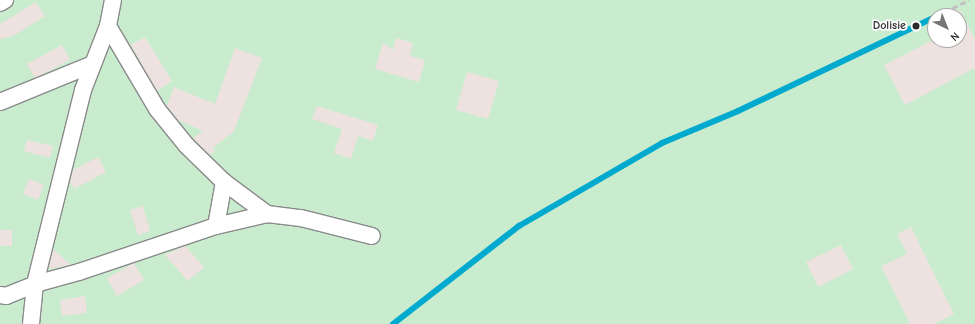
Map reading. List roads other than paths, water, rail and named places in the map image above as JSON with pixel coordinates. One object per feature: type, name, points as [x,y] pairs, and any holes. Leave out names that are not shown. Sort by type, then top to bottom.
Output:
[{"type":"street","points":[[0,3],[5,0]]},
{"type":"street","points":[[31,324],[35,284],[83,90],[108,26],[113,0]]},
{"type":"street","points":[[108,26],[157,109],[186,145],[224,182],[267,214]]},
{"type":"street","points":[[0,102],[93,64]]},
{"type":"street","points":[[216,226],[224,182]]},
{"type":"street","points":[[0,295],[6,296],[35,284],[79,272],[216,226],[267,214],[301,218],[372,236]]},
{"type":"railway","points":[[952,8],[969,0]]},
{"type":"railway","points":[[738,111],[927,21]]},
{"type":"place","name":"Dolisie","points":[[916,26]]}]
